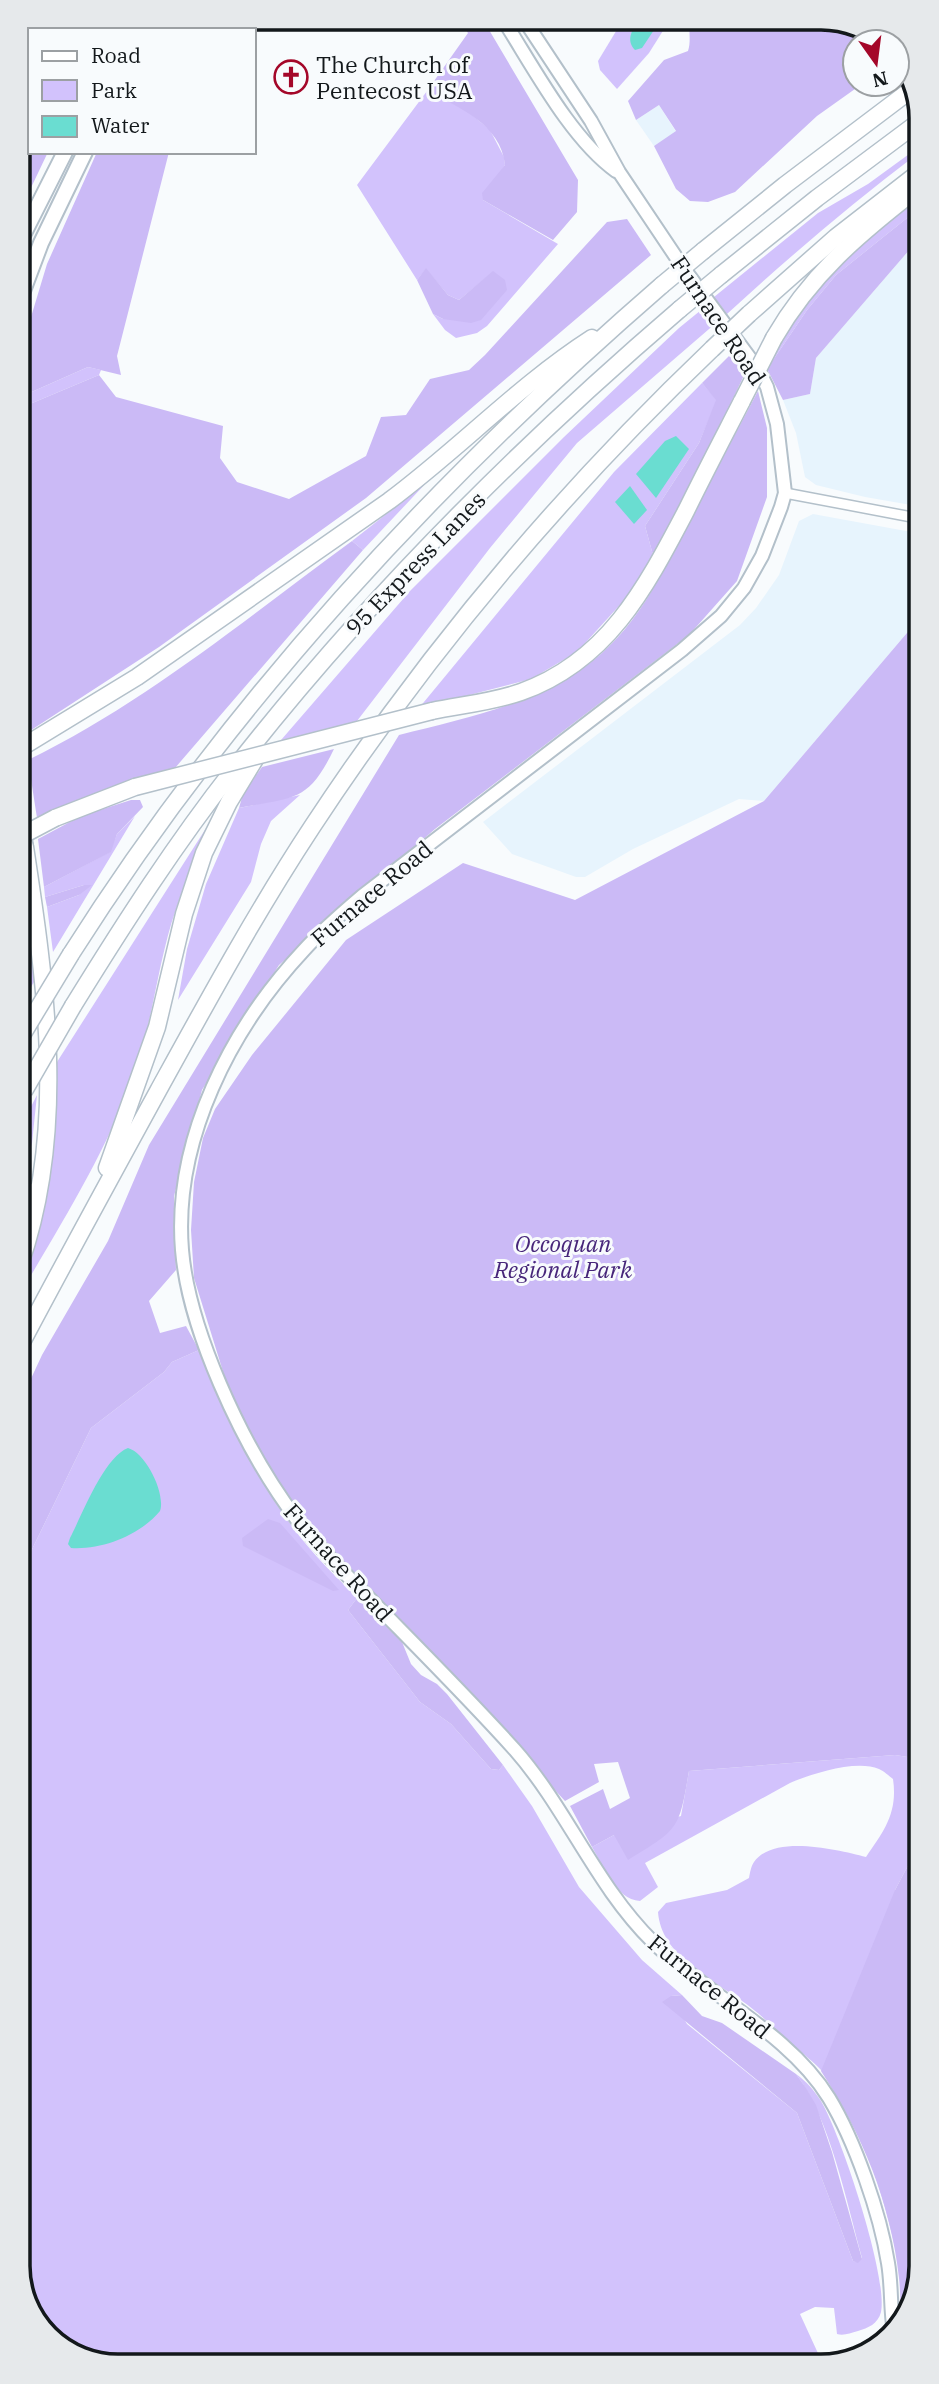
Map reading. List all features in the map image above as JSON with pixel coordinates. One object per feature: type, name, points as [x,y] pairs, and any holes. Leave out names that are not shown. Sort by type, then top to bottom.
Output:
[{"type":"highway","points":[[30,1022],[104,902],[176,799],[298,646],[434,500],[527,409],[662,285],[785,185],[906,93]]},
{"type":"highway","name":"95 Express Lanes","points":[[30,1081],[73,1006],[189,830],[295,693],[417,556],[600,377],[720,275],[909,129]]},
{"type":"highway","points":[[30,1325],[246,932],[376,734],[443,644],[528,541],[602,458],[749,314],[827,244],[909,180]]},
{"type":"highway","points":[[30,836],[55,818],[135,787],[432,711],[520,692],[577,662],[610,632],[633,606],[651,578],[774,338],[798,299],[829,262],[909,195]]},
{"type":"highway","points":[[30,742],[137,677],[389,501],[422,477],[562,357],[632,312]]},
{"type":"highway","points":[[89,1216],[148,1054],[184,914],[204,853],[229,802],[295,693]]},
{"type":"highway","points":[[30,887],[43,961],[47,1104],[41,1175],[30,1233]]},
{"type":"highway","points":[[30,1186],[40,1152],[47,1104]]},
{"type":"main road","name":"Furnace Road","points":[[510,30],[575,130],[597,156],[619,172]]},
{"type":"main road","name":"Furnace Road","points":[[531,30],[591,121],[619,172],[682,266],[758,369],[767,387],[777,424],[785,493],[777,520],[754,573],[721,616],[682,650],[362,896],[322,931],[280,977],[237,1042],[201,1118],[184,1185],[182,1250],[193,1311],[215,1372],[253,1452],[296,1519],[339,1568],[529,1767],[609,1890],[635,1924],[674,1961],[801,2063],[827,2096],[853,2150],[881,2230],[888,2262],[893,2317]]},
{"type":"main road","points":[[30,221],[64,154]]},
{"type":"main road","points":[[30,272],[41,243],[84,154]]},
{"type":"street","points":[[785,493],[909,516]]},
{"type":"shaded area","points":[[659,105],[676,132],[654,146],[636,120]]},
{"type":"shaded area","points":[[909,250],[909,505],[816,485],[805,477],[796,433],[783,400],[810,394],[816,358]]},
{"type":"shaded area","points":[[813,514],[909,532],[909,631],[764,801],[739,799],[633,849],[585,877],[576,877],[512,854],[483,822],[740,625],[756,608],[779,575],[799,521]]},
{"type":"green space","points":[[466,30],[489,30],[578,180],[577,212],[553,240],[483,200],[482,193],[505,165],[502,151],[487,128],[476,119],[427,91],[468,33]]},
{"type":"green space","points":[[617,30],[663,30],[649,53],[617,89],[600,70],[598,61]]},
{"type":"green space","points":[[689,30],[841,32],[842,98],[817,116],[735,192],[708,202],[690,201],[676,189],[654,146],[676,131],[659,105],[636,120],[628,101],[664,60],[688,51]]},
{"type":"green space","points":[[427,91],[466,110],[490,130],[504,157],[505,165],[483,200],[558,244],[487,326],[477,333],[456,338],[445,330],[433,314],[443,319],[493,272],[459,300],[448,295],[426,269],[417,280],[357,185]]},
{"type":"green space","points":[[30,154],[47,154],[30,190]]},
{"type":"green space","points":[[96,154],[168,154],[117,356],[121,375],[88,367],[30,393],[30,320],[47,264]]},
{"type":"green space","points":[[909,154],[909,160],[820,232],[727,314],[714,297],[818,213],[868,184]]},
{"type":"green space","points":[[909,207],[909,216],[836,275],[807,310],[767,369],[793,319],[811,296],[869,239]]},
{"type":"green space","points":[[909,216],[909,250],[816,358],[810,394],[783,400],[767,369],[807,310],[836,275]]},
{"type":"green space","points":[[627,219],[651,255],[366,498],[159,647],[30,731],[30,404],[99,375],[116,397],[223,426],[220,458],[237,482],[289,499],[366,456],[381,417],[406,415],[430,379],[469,370],[607,222]]},
{"type":"green space","points":[[426,268],[448,295],[459,300],[493,271],[505,280],[507,290],[481,320],[471,323],[443,319],[433,314],[417,280]]},
{"type":"green space","points":[[706,306],[716,323],[577,443],[490,548],[357,721],[275,747],[410,591],[564,437],[679,328]]},
{"type":"green space","points":[[735,350],[748,367],[709,449],[653,555],[645,526],[699,443],[716,400],[702,383]]},
{"type":"green space","points":[[88,367],[101,370],[99,375],[30,404],[30,393]]},
{"type":"green space","points":[[702,383],[717,400],[699,443],[645,526],[653,555],[629,595],[577,652],[531,679],[419,708],[614,472]]},
{"type":"green space","points":[[758,391],[767,428],[767,497],[737,581],[689,635],[435,829],[279,965],[202,1090],[174,1196],[176,1270],[149,1301],[160,1333],[186,1326],[199,1350],[172,1362],[164,1372],[91,1428],[30,1553],[30,1381],[108,1241],[149,1145],[399,735],[515,703],[579,671],[617,638],[659,579]]},
{"type":"green space","points":[[427,482],[363,550],[352,541]]},
{"type":"green space","points":[[352,541],[363,550],[175,768],[119,786],[37,818],[30,759],[155,686]]},
{"type":"green space","name":"Occoquan Regional Park","points":[[909,631],[909,1757],[895,1755],[689,1771],[679,1817],[674,1826],[658,1841],[628,1860],[614,1835],[592,1847],[570,1806],[603,1789],[610,1809],[630,1798],[618,1762],[594,1764],[599,1782],[565,1801],[327,1544],[267,1466],[234,1407],[194,1278],[191,1230],[194,1182],[203,1138],[215,1109],[252,1055],[346,940],[463,863],[575,900],[764,801]]},
{"type":"green space","points":[[334,749],[316,779],[297,795],[239,808],[243,794],[262,767]]},
{"type":"green space","points":[[300,795],[271,821],[261,844],[251,882],[178,1000],[187,949],[206,884],[239,808]]},
{"type":"green space","points":[[131,800],[140,800],[143,807],[117,834],[111,852],[44,887],[38,839],[81,816]]},
{"type":"green space","points":[[217,811],[176,909],[140,1057],[122,1106],[81,1188],[30,1277],[30,1260],[40,1226],[48,1172],[57,1062]]},
{"type":"green space","points":[[135,816],[53,952],[47,907],[79,895],[84,885],[45,897],[44,887],[110,852],[117,834]]},
{"type":"green space","points":[[92,885],[79,895],[47,907],[45,897]]},
{"type":"green space","points":[[31,935],[38,975],[30,989]]},
{"type":"green space","points":[[37,1095],[30,1150],[30,1109]]},
{"type":"green space","points":[[199,1350],[230,1420],[266,1488],[302,1539],[357,1598],[348,1610],[420,1702],[451,1724],[491,1769],[499,1770],[503,1765],[532,1806],[579,1887],[642,1960],[682,1995],[671,1996],[687,2024],[797,2113],[853,2261],[858,2262],[862,2258],[828,2137],[808,2092],[796,2074],[810,2086],[821,2101],[851,2173],[877,2269],[881,2312],[878,2320],[869,2327],[842,2335],[837,2334],[834,2308],[815,2307],[800,2314],[818,2354],[112,2354],[84,2348],[64,2336],[48,2320],[34,2295],[30,2266],[30,1553],[91,1428],[164,1372],[172,1362]]},
{"type":"green space","points":[[268,1519],[280,1523],[339,1590],[333,1591],[243,1546],[242,1538]]},
{"type":"green space","points":[[357,1598],[402,1642],[411,1664],[421,1675],[437,1684],[447,1694],[503,1765],[499,1770],[491,1769],[451,1724],[420,1702],[348,1610]]},
{"type":"green space","points":[[895,1755],[909,1757],[909,1864],[895,1890],[909,2093],[909,2260],[896,2252],[885,2206],[868,2157],[859,2133],[835,2089],[812,2061],[756,2011],[702,1974],[677,1953],[661,1927],[658,1912],[666,1903],[727,1890],[749,1878],[754,1862],[763,1853],[776,1848],[807,1846],[866,1857],[888,1821],[893,1802],[893,1779],[879,1769],[858,1766],[821,1772],[790,1783],[645,1863],[658,1887],[640,1901],[631,1899],[617,1888],[592,1847],[614,1835],[681,1816],[689,1771]]},
{"type":"green space","points":[[909,1864],[909,2266],[908,2283],[900,2304],[895,2250],[882,2196],[862,2144],[821,2071],[895,1890]]},
{"type":"green space","points":[[682,1995],[702,2016],[722,2023],[796,2074],[806,2088],[816,2105],[832,2152],[862,2259],[858,2263],[853,2261],[797,2113],[662,2002],[671,1996]]},
{"type":"water","points":[[633,30],[654,30],[642,48],[635,50],[630,38]]},
{"type":"water","points":[[676,436],[689,449],[656,498],[636,474],[665,441]]},
{"type":"water","points":[[630,486],[647,510],[634,524],[615,502]]},
{"type":"water","points":[[128,1448],[135,1451],[153,1475],[160,1495],[160,1511],[142,1527],[120,1539],[96,1546],[71,1548],[68,1544],[70,1538],[94,1488],[110,1463]]},
{"type":"place","name":"The Church of Pentecost USA","points":[[291,77]]}]
